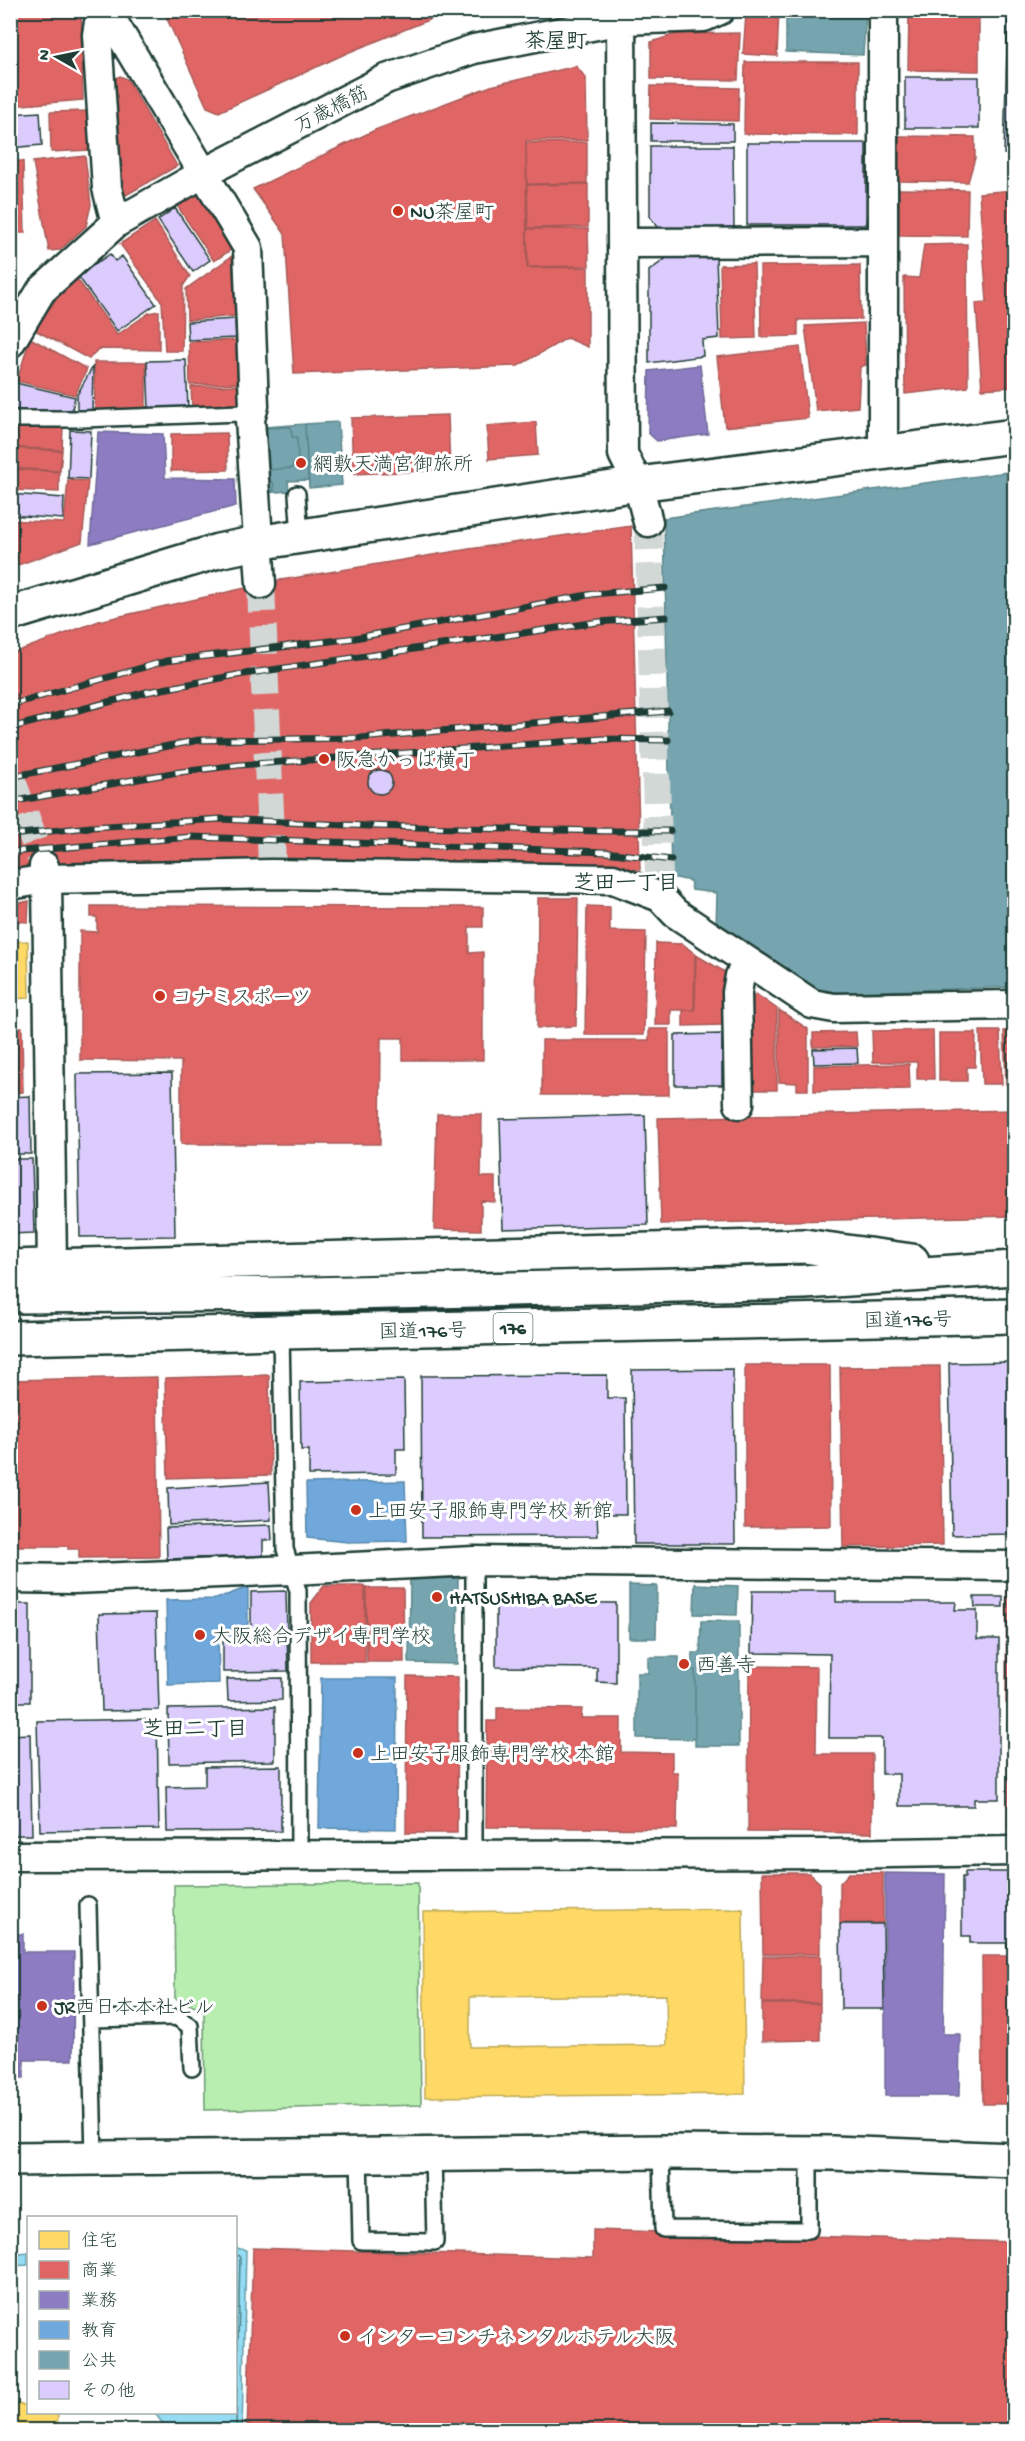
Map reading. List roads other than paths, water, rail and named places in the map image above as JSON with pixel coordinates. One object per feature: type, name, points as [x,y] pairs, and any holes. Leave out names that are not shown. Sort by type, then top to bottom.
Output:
[{"type":"main road","points":[[10,614],[218,550],[257,543],[638,484],[1014,436]]},
{"type":"main road","name":"国道176号","points":[[10,1267],[804,1246],[976,1270]]},
{"type":"main road","name":"国道176号","points":[[10,1296],[309,1294],[804,1282],[1014,1268]]},
{"type":"main road","name":"国道176号","points":[[10,1338],[281,1334],[1014,1316]]},
{"type":"main road","points":[[10,2159],[809,2152],[1014,2160]]},
{"type":"street","points":[[101,10],[97,35],[105,164],[107,188],[116,223]]},
{"type":"street","points":[[106,10],[248,248],[254,406],[250,419],[261,584]]},
{"type":"street","name":"万歳橋筋","points":[[10,343],[41,291],[116,223],[204,172],[387,79],[474,50],[622,15],[704,17],[720,10]]},
{"type":"street","points":[[883,10],[884,452]]},
{"type":"street","points":[[622,15],[623,454],[638,484],[648,522]]},
{"type":"street","points":[[623,243],[882,242]]},
{"type":"street","points":[[10,885],[45,873],[272,869],[613,879],[659,886],[675,913],[812,1004],[834,1008],[1014,1005]]},
{"type":"street","points":[[45,873],[52,1266]]},
{"type":"street","points":[[739,1104],[736,992],[747,962]]},
{"type":"street","points":[[10,1578],[74,1579],[474,1561],[1014,1566]]},
{"type":"street","points":[[10,1856],[830,1854],[1014,1851]]},
{"type":"lane","points":[[10,419],[82,419],[241,412],[254,406]]},
{"type":"lane","points":[[297,494],[300,536]]},
{"type":"lane","points":[[281,1334],[285,1549],[298,1591],[298,1856]]},
{"type":"lane","points":[[474,1561],[474,1854]]},
{"type":"lane","points":[[88,1905],[94,2158]]},
{"type":"lane","points":[[91,2019],[176,2017],[190,2025],[192,2068]]},
{"type":"lane","points":[[661,2152],[663,2229],[809,2230],[809,2152]]},
{"type":"lane","points":[[359,2155],[360,2241],[435,2242],[433,2154]]},
{"type":"water","points":[[237,2248],[246,2250],[242,2430],[167,2430],[156,2414],[237,2414]]},
{"type":"water","points":[[27,2252],[27,2265],[11,2266],[11,2254]]},
{"type":"tunnel","points":[[648,522],[659,875]]},
{"type":"tunnel","points":[[261,584],[272,864]]},
{"type":"tunnel","points":[[10,776],[44,866]]},
{"type":"railway","points":[[10,705],[166,661],[355,638],[593,594],[665,588]]},
{"type":"railway","points":[[10,728],[147,692],[237,675],[598,622],[666,617]]},
{"type":"railway","points":[[10,777],[199,740],[361,738],[668,711]]},
{"type":"railway","points":[[10,802],[172,773],[239,765],[602,739],[668,740]]},
{"type":"railway","points":[[10,835],[91,827],[220,819],[368,826],[670,831]]},
{"type":"railway","points":[[10,852],[191,837],[605,852],[671,860]]},
{"type":"place","name":"NU茶屋町","points":[[398,211]]},
{"type":"place","name":"網敷天満宮御旅所","points":[[301,463]]},
{"type":"place","name":"阪急かっぱ横丁","points":[[324,759]]},
{"type":"place","name":"コナミスポーツ","points":[[160,996]]},
{"type":"place","name":"上田安子服飾専門学校 新館","points":[[356,1510]]},
{"type":"place","name":"HATSUSHIBA BASE","points":[[437,1597]]},
{"type":"place","name":"大阪総合デザイ専門学校","points":[[200,1635]]},
{"type":"place","name":"西善寺","points":[[684,1664]]},
{"type":"place","name":"上田安子服飾専門学校 本館","points":[[358,1753]]},
{"type":"place","name":"JR西日本本社ビル","points":[[42,2006]]},
{"type":"place","name":"インターコンチネンタルホテル大阪","points":[[345,2336]]},
{"type":"district","name":"茶屋町","points":[[556,40]]},
{"type":"district","name":"芝田一丁目","points":[[626,882]]},
{"type":"district","name":"芝田二丁目","points":[[195,1728]]}]
